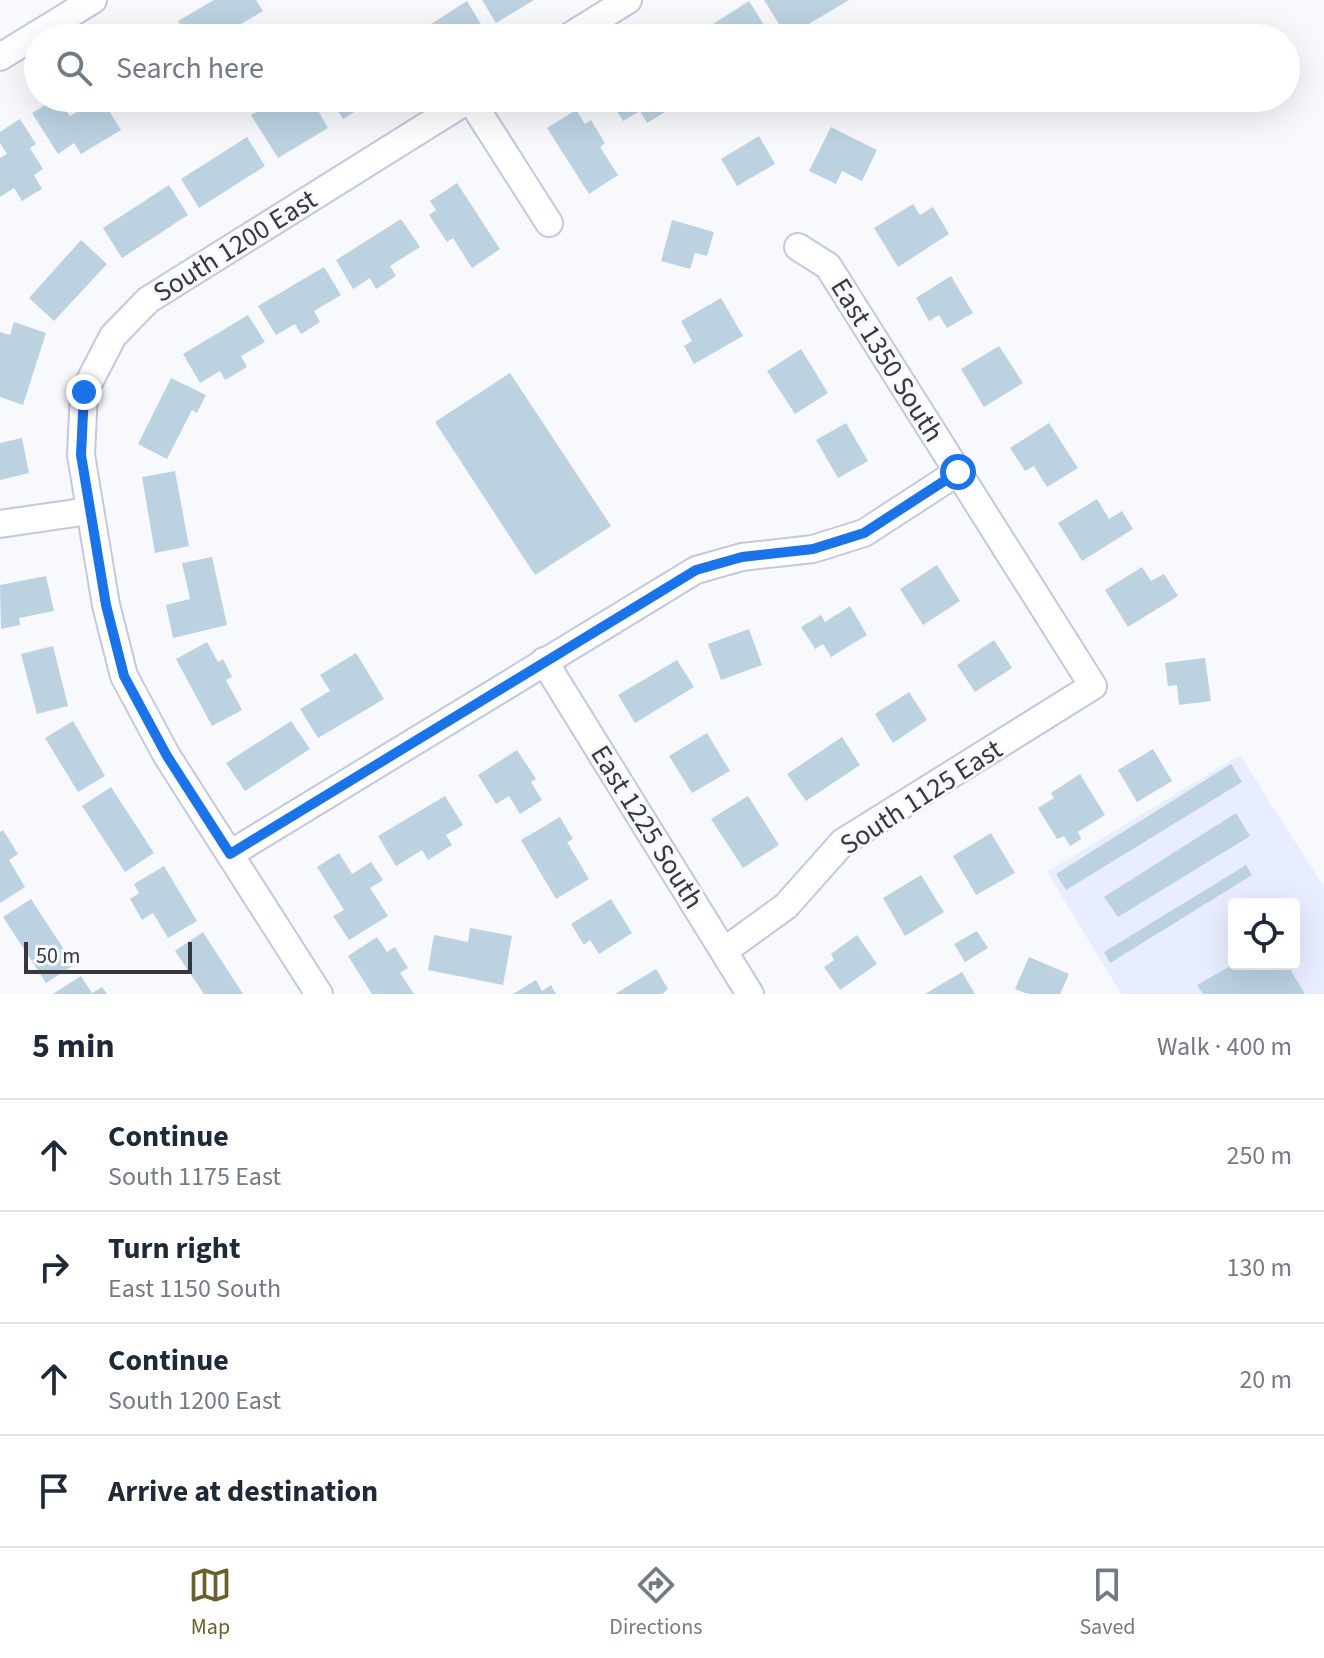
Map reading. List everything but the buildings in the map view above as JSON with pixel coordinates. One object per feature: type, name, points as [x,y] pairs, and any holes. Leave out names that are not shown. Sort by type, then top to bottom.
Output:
[{"type":"street","points":[[54,24],[93,0]]},
{"type":"street","points":[[589,24],[628,0]]},
{"type":"street","points":[[0,57],[24,42]]},
{"type":"street","name":"South 1200 East","points":[[319,994],[167,756],[124,676],[106,605],[81,455],[84,392],[113,336],[148,300],[448,112]]},
{"type":"street","points":[[479,112],[549,223]]},
{"type":"street","name":"East 1350 South","points":[[798,247],[828,266],[1093,686]]},
{"type":"street","points":[[230,854],[696,570],[742,557],[813,549],[864,533],[958,472]]},
{"type":"street","points":[[0,524],[89,511]]},
{"type":"street","name":"East 1225 South","points":[[544,661],[750,994]]},
{"type":"street","name":"South 1125 East","points":[[724,951],[786,906],[843,842],[1093,686]]},
{"type":"shaded area","points":[[1240,755],[1324,887],[1324,994],[1121,994],[1047,872]]},
{"type":"route","points":[[84,392],[81,455],[106,605],[124,676],[167,756],[230,854],[696,570],[742,557],[813,549],[864,533],[958,472]]}]
